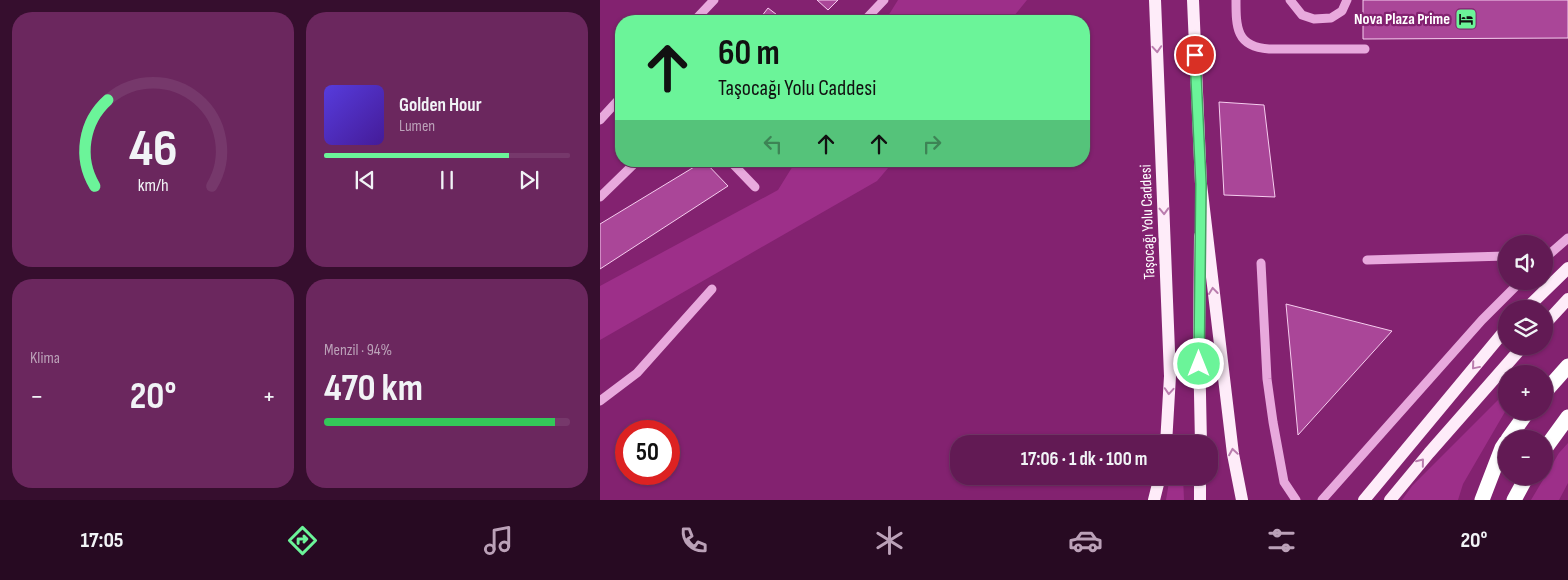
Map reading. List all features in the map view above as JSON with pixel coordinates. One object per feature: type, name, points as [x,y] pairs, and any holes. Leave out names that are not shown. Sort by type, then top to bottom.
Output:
[{"type":"highway","points":[[1553,383],[1568,366]]},
{"type":"highway","points":[[1553,438],[1568,417]]},
{"type":"highway","points":[[1482,500],[1498,458]]},
{"type":"highway","points":[[1514,500],[1522,485]]},
{"type":"main road","name":"Taşocağı Yolu Caddesi","points":[[1155,0],[1170,376],[1167,435]]},
{"type":"main road","points":[[1193,0],[1201,184],[1199,345],[1201,435]]},
{"type":"main road","points":[[1201,184],[1233,454],[1242,500]]},
{"type":"main road","points":[[1535,300],[1568,268]]},
{"type":"main road","points":[[1553,315],[1568,299]]},
{"type":"main road","points":[[1364,500],[1498,339]]},
{"type":"main road","points":[[1390,500],[1515,355]]},
{"type":"main road","points":[[1154,500],[1158,485]]},
{"type":"main road","points":[[1200,485],[1200,500]]},
{"type":"lane","points":[[700,15],[714,0]]},
{"type":"lane","points":[[870,15],[884,0]]},
{"type":"lane","points":[[1236,0],[1238,32],[1251,45],[1269,49],[1365,49]]},
{"type":"lane","points":[[1290,0],[1302,15],[1314,20],[1331,18],[1342,11],[1347,0]]},
{"type":"lane","points":[[600,120],[615,104]]},
{"type":"lane","points":[[600,197],[631,167]]},
{"type":"lane","points":[[736,167],[755,187]]},
{"type":"lane","points":[[1553,250],[1568,238]]},
{"type":"lane","points":[[1367,260],[1498,256]]},
{"type":"lane","points":[[1261,263],[1267,379],[1273,422],[1284,482],[1296,500]]},
{"type":"lane","points":[[600,401],[637,373],[712,289]]},
{"type":"lane","points":[[1322,500],[1482,320],[1512,290]]},
{"type":"shaded area","points":[[898,0],[1027,0],[1015,15],[889,15]]},
{"type":"shaded area","points":[[792,167],[889,167],[877,181],[600,340],[600,286],[778,190]]},
{"type":"shaded area","points":[[1498,400],[1498,420],[1500,420],[1463,484],[1458,500],[1402,500],[1412,486]]},
{"type":"shaded area","points":[[1568,443],[1568,483],[1559,500],[1531,500],[1540,485],[1553,485],[1553,463]]},
{"type":"shaded area","points":[[1168,485],[1183,485],[1184,500],[1166,500]]},
{"type":"building","points":[[817,0],[838,0],[828,10]]},
{"type":"building","name":"Nova Plaza Prime","points":[[1363,0],[1568,0],[1568,38],[1363,39]]},
{"type":"building","points":[[768,8],[777,15],[763,15]]},
{"type":"building","points":[[1219,102],[1264,105],[1275,197],[1224,195]]},
{"type":"building","points":[[694,167],[710,167],[728,186],[600,269],[600,224]]},
{"type":"building","points":[[1286,304],[1392,331],[1298,435]]},
{"type":"place","name":"Nova Plaza Prime","points":[[1466,19]]},
{"type":"route","points":[[1195,55],[1201,184],[1199,364]]}]
